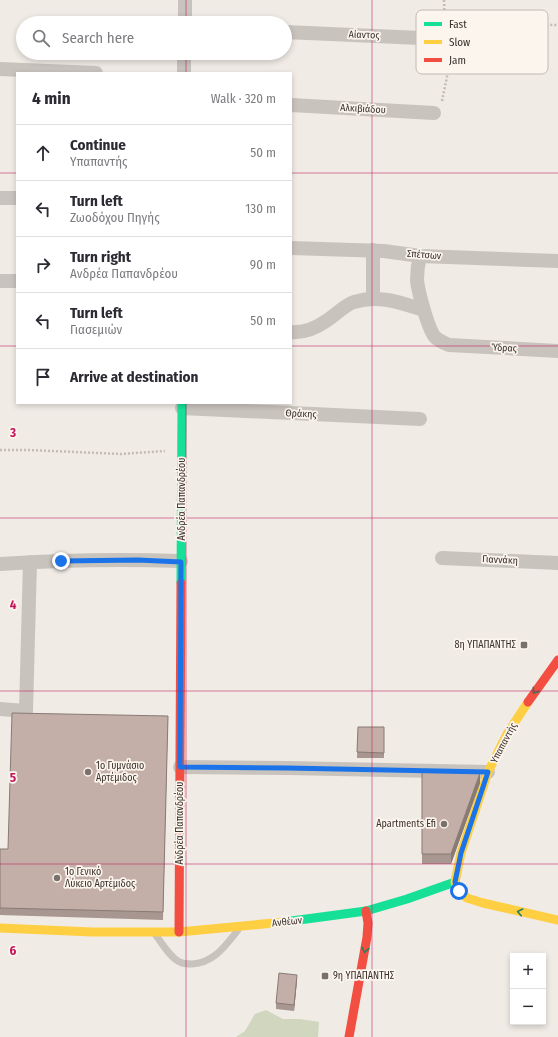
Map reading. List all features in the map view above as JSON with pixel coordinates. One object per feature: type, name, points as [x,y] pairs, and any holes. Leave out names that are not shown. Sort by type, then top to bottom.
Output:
[{"type":"street","points":[[184,16],[185,0]]},
{"type":"street","name":"Αίαντος","points":[[292,32],[416,38]]},
{"type":"street","points":[[184,60],[184,72]]},
{"type":"street","points":[[0,68],[77,72]]},
{"type":"street","name":"Αλκιβιάδου","points":[[292,105],[434,113]]},
{"type":"street","points":[[0,198],[16,198]]},
{"type":"street","name":"Σπέτσων","points":[[292,248],[373,250],[420,256],[558,261]]},
{"type":"street","points":[[373,250],[374,299]]},
{"type":"street","points":[[420,256],[417,269],[417,282],[424,310]]},
{"type":"street","points":[[0,282],[16,281]]},
{"type":"street","points":[[292,332],[296,333],[315,328],[327,321],[345,306],[355,302],[374,299],[391,300],[424,310]]},
{"type":"street","name":"Ύδρας","points":[[424,310],[429,327],[435,337],[449,345],[558,351]]},
{"type":"street","name":"Θράκης","points":[[182,406],[420,419]]},
{"type":"street","name":"Ανδρέα Παπανδρέου","points":[[179,932],[182,406]]},
{"type":"street","name":"Γιαννάκη","points":[[442,558],[558,563]]},
{"type":"street","points":[[0,564],[138,560],[181,562]]},
{"type":"street","points":[[22,742],[26,711],[30,562]]},
{"type":"street","name":"Υπαπαντής","points":[[455,882],[461,853],[488,772],[507,734],[531,697],[558,660]]},
{"type":"street","points":[[0,709],[26,711]]},
{"type":"street","points":[[180,767],[488,772]]},
{"type":"street","points":[[455,882],[459,891],[467,898],[483,904],[558,920]]},
{"type":"street","name":"Ανθέων","points":[[0,928],[92,932],[179,932],[298,921],[366,911],[407,900],[455,882]]},
{"type":"street","points":[[349,1037],[367,937],[368,923],[366,911]]},
{"type":"lane","points":[[154,932],[169,954],[180,962],[197,964],[207,961],[217,955],[240,926]]},
{"type":"path","points":[[444,0],[444,10]]},
{"type":"path","points":[[434,113],[441,105],[447,74]]},
{"type":"path","points":[[0,450],[120,454],[182,449]]},
{"type":"green space","points":[[266,1010],[283,1019],[300,1019],[319,1022],[318,1037],[236,1037],[245,1031],[255,1014]]},
{"type":"building","points":[[12,713],[168,716],[163,912],[0,908],[0,849],[8,849]]},
{"type":"building","points":[[358,727],[384,727],[384,753],[357,752]]},
{"type":"building","name":"Apartments Efi","points":[[422,772],[480,773],[451,854],[422,854]]},
{"type":"building","points":[[279,973],[297,975],[294,1005],[276,1003]]},
{"type":"traffic: fast","points":[[181,583],[182,404]]},
{"type":"traffic: fast","points":[[284,922],[366,911],[407,899],[455,882]]},
{"type":"traffic: slow","points":[[455,882],[461,853],[488,772],[507,734],[528,702]]},
{"type":"traffic: slow","points":[[455,882],[459,891],[467,898],[558,920]]},
{"type":"traffic: slow","points":[[0,928],[92,932],[179,932],[284,922]]},
{"type":"traffic: jam","points":[[179,932],[181,583]]},
{"type":"traffic: jam","points":[[528,702],[558,660]]},
{"type":"traffic: jam","points":[[349,1037],[367,937],[368,923],[366,911]]},
{"type":"place","name":"8η ΥΠΑΠΑΝΤΗΣ","points":[[524,645]]},
{"type":"place","name":"1ο Γυμνάσιο Αρτέμιδος","points":[[88,772]]},
{"type":"place","name":"Apartments Efi","points":[[444,824]]},
{"type":"place","name":"1ο Γενικό Λύκειο Αρτέμιδος","points":[[57,878]]},
{"type":"place","name":"9η ΥΠΑΠΑΝΤΗΣ","points":[[325,976]]},
{"type":"route","points":[[61,561],[138,560],[181,562],[180,767],[488,772],[476,812],[461,853],[455,882],[459,891]]}]
